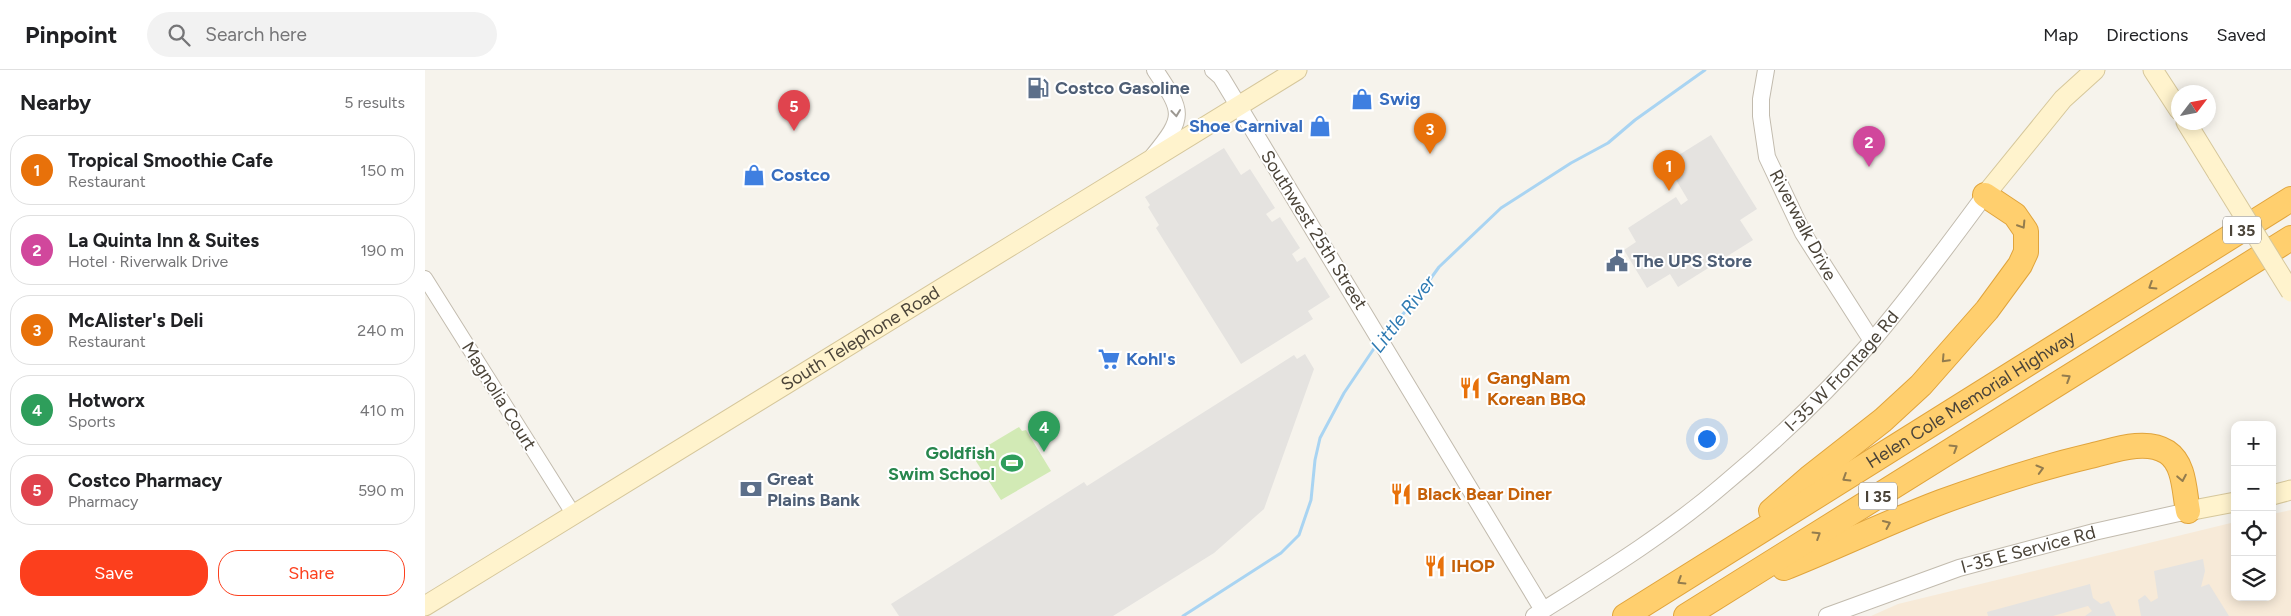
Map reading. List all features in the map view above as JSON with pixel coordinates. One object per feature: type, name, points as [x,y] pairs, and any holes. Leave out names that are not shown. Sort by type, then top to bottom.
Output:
[{"type":"highway","points":[[1713,561],[1809,478],[1883,420],[1915,391],[1954,350],[2011,278],[2026,252],[2026,231],[2015,215],[1985,194]]},
{"type":"highway","name":"Helen Cole Memorial Highway","points":[[1625,616],[2291,199]]},
{"type":"highway","name":"Helen Cole Memorial Highway","points":[[1687,616],[2291,238]]},
{"type":"highway","points":[[1731,588],[1843,545],[1941,502],[1999,481],[2124,448],[2151,446],[2159,448],[2174,457],[2181,472],[2187,511]]},
{"type":"main road","name":"South Telephone Road","points":[[425,606],[1297,70]]},
{"type":"main road","name":"I-35 W Frontage Rd","points":[[1985,194],[2063,99],[2095,70]]},
{"type":"main road","points":[[2153,70],[2171,98]]},
{"type":"main road","points":[[2191,130],[2291,292]]},
{"type":"main road","points":[[2276,494],[2291,490]]},
{"type":"main road","name":"I-35 E Service Rd","points":[[2187,511],[2231,503]]},
{"type":"street","points":[[1148,161],[1172,133],[1179,118],[1175,100],[1155,70]]},
{"type":"street","name":"Southwest 25th Street","points":[[1213,70],[1221,77],[1393,360],[1539,613]]},
{"type":"street","points":[[1226,70],[1235,85],[1238,107]]},
{"type":"street","name":"Riverwalk Drive","points":[[1766,70],[1761,99],[1761,116],[1767,157],[1803,234],[1872,341]]},
{"type":"street","name":"I-35 W Frontage Rd","points":[[1539,613],[1641,547],[1722,486],[1774,441],[1825,392],[1872,341],[1935,264],[1985,194]]},
{"type":"street","name":"Magnolia Court","points":[[425,278],[574,515]]},
{"type":"street","name":"I-35 E Service Rd","points":[[1827,616],[1959,568],[2084,535],[2187,511]]},
{"type":"shaded area","points":[[1711,135],[1757,209],[1740,220],[1753,240],[1678,287],[1670,274],[1647,288],[1624,250],[1636,242],[1628,228],[1676,197],[1681,205],[1688,200],[1666,163]]},
{"type":"shaded area","points":[[1224,148],[1241,175],[1250,169],[1275,208],[1266,214],[1272,222],[1280,217],[1300,248],[1292,254],[1297,262],[1305,257],[1330,297],[1308,311],[1313,319],[1241,364],[1156,228],[1159,225],[1148,207],[1150,205],[1145,197]]},
{"type":"shaded area","points":[[1305,354],[1314,369],[1264,509],[1214,553],[1113,616],[899,616],[891,604],[1084,482],[1087,486],[1294,355],[1297,359]]},
{"type":"shaded area","points":[[2291,510],[2291,616],[1871,616],[1898,604],[2231,523],[2231,601],[2276,601],[2276,513]]},
{"type":"shaded area","points":[[2203,559],[2205,571],[2201,587],[2209,584],[2229,616],[2141,616],[2138,600],[2145,595],[2151,602],[2158,598],[2154,571]]},
{"type":"shaded area","points":[[2090,584],[2093,598],[2101,604],[2109,601],[2116,616],[2085,616],[2092,611],[2088,606],[2053,616],[1988,616],[1987,612]]},
{"type":"green space","name":"Goldfish Swim School","points":[[1019,427],[1022,431],[1026,430],[1051,471],[1001,500],[972,455]]},
{"type":"waterway","name":"Little River","points":[[1384,335],[1413,303],[1439,267],[1501,208],[1571,163],[1608,143],[1635,120],[1705,70]]},
{"type":"waterway","name":"Little River","points":[[1183,616],[1281,553],[1299,535],[1311,500],[1315,460],[1320,438],[1344,393],[1377,344]]},
{"type":"place","name":"Costco Gasoline","points":[[1038,88]]},
{"type":"place","name":"Swig","points":[[1362,99]]},
{"type":"place","name":"Shoe Carnival","points":[[1320,126]]},
{"type":"place","name":"Costco Pharmacy","points":[[794,131]]},
{"type":"place","name":"McAlister's Deli","points":[[1430,154]]},
{"type":"place","name":"La Quinta Inn & Suites","points":[[1869,167]]},
{"type":"place","name":"Costco","points":[[754,175]]},
{"type":"place","name":"Tropical Smoothie Cafe","points":[[1669,191]]},
{"type":"place","name":"The UPS Store","points":[[1617,261]]},
{"type":"place","name":"Kohl's","points":[[1109,359]]},
{"type":"place","name":"GangNam Korean BBQ","points":[[1470,388]]},
{"type":"place","name":"Hotworx","points":[[1044,452]]},
{"type":"place","name":"Goldfish Swim School","points":[[1012,463]]},
{"type":"place","name":"Great Plains Bank","points":[[751,489]]},
{"type":"place","name":"Black Bear Diner","points":[[1401,494]]},
{"type":"place","name":"IHOP","points":[[1435,566]]}]
